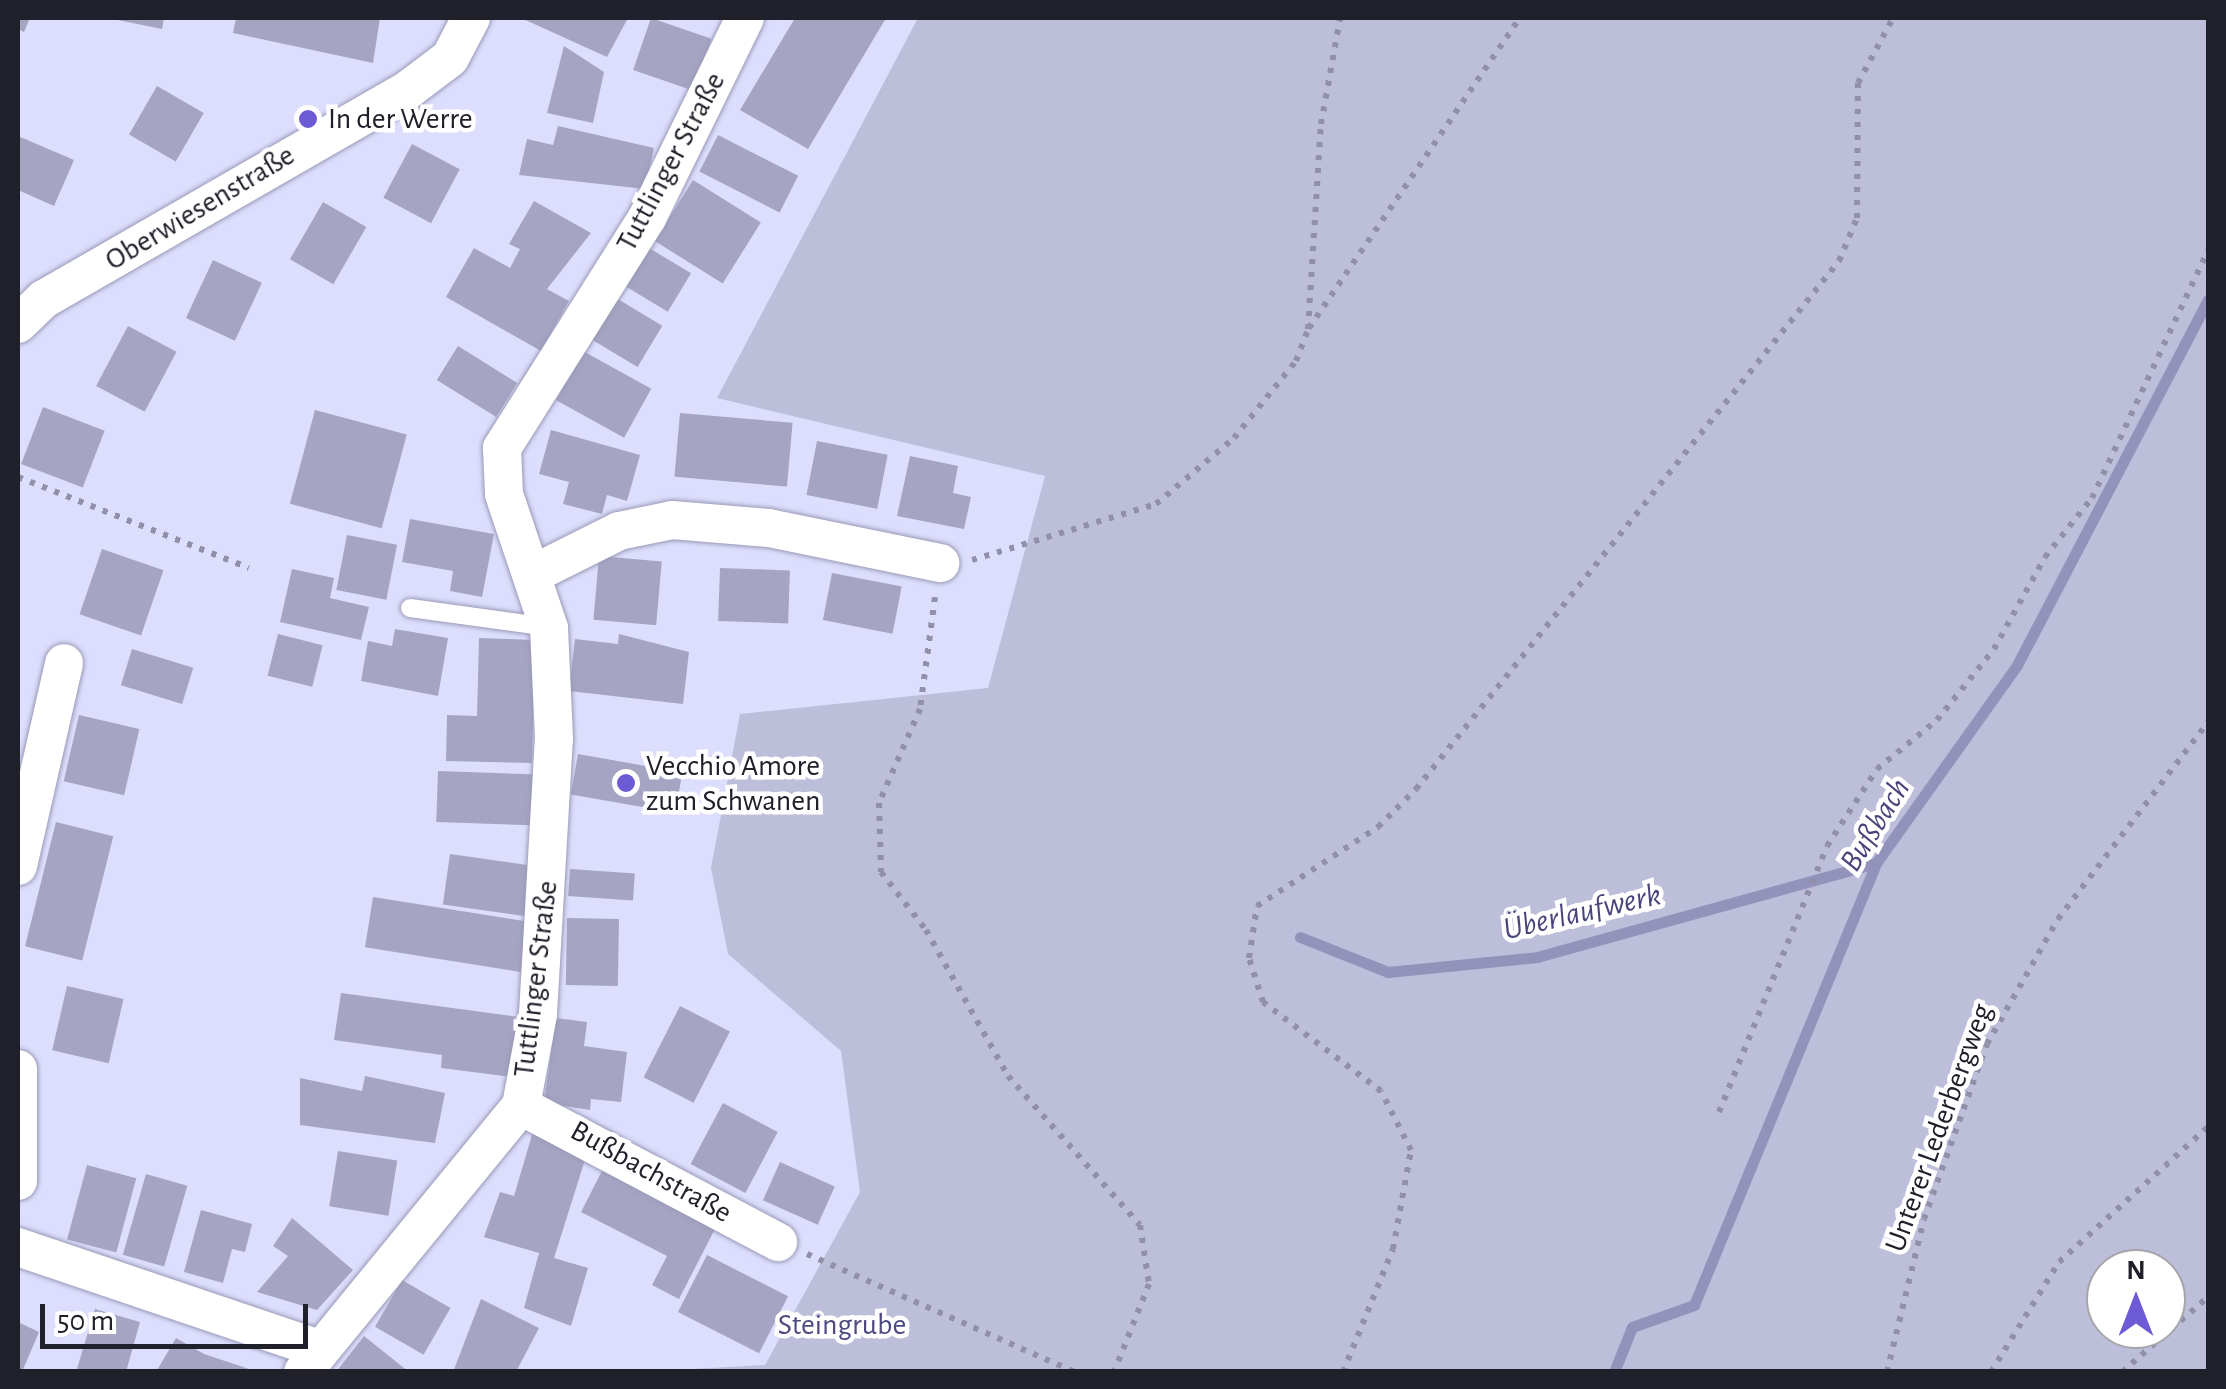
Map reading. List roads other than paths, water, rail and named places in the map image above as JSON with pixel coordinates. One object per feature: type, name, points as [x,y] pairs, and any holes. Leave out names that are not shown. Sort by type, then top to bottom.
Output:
[{"type":"street","name":"Oberwiesenstraße","points":[[18,324],[44,299],[409,89],[450,58],[471,18]]},
{"type":"street","name":"Tuttlinger Straße","points":[[310,1360],[520,1106],[549,876],[549,628],[535,573],[504,494],[502,448],[648,218],[740,20]]},
{"type":"street","points":[[535,573],[619,530],[672,520],[769,528],[940,563]]},
{"type":"street","points":[[18,866],[64,663]]},
{"type":"street","points":[[18,1069],[18,1181]]},
{"type":"street","name":"Bußbachstraße","points":[[520,1106],[778,1242]]},
{"type":"street","points":[[18,1248],[310,1360]]},
{"type":"lane","points":[[410,608],[549,628]]},
{"type":"waterway","name":"Bußbach","points":[[1614,1372],[1632,1327],[1694,1305],[1876,863],[2017,665],[2208,300]]},
{"type":"waterway","name":"Überlaufwerk","points":[[1300,937],[1388,972],[1537,957],[1876,863]]},
{"type":"place","name":"In der Werre","points":[[308,119]]},
{"type":"place","name":"Vecchio Amore zum Schwanen","points":[[626,783]]},
{"type":"park label","name":"Steingrube","points":[[842,1325]]}]
